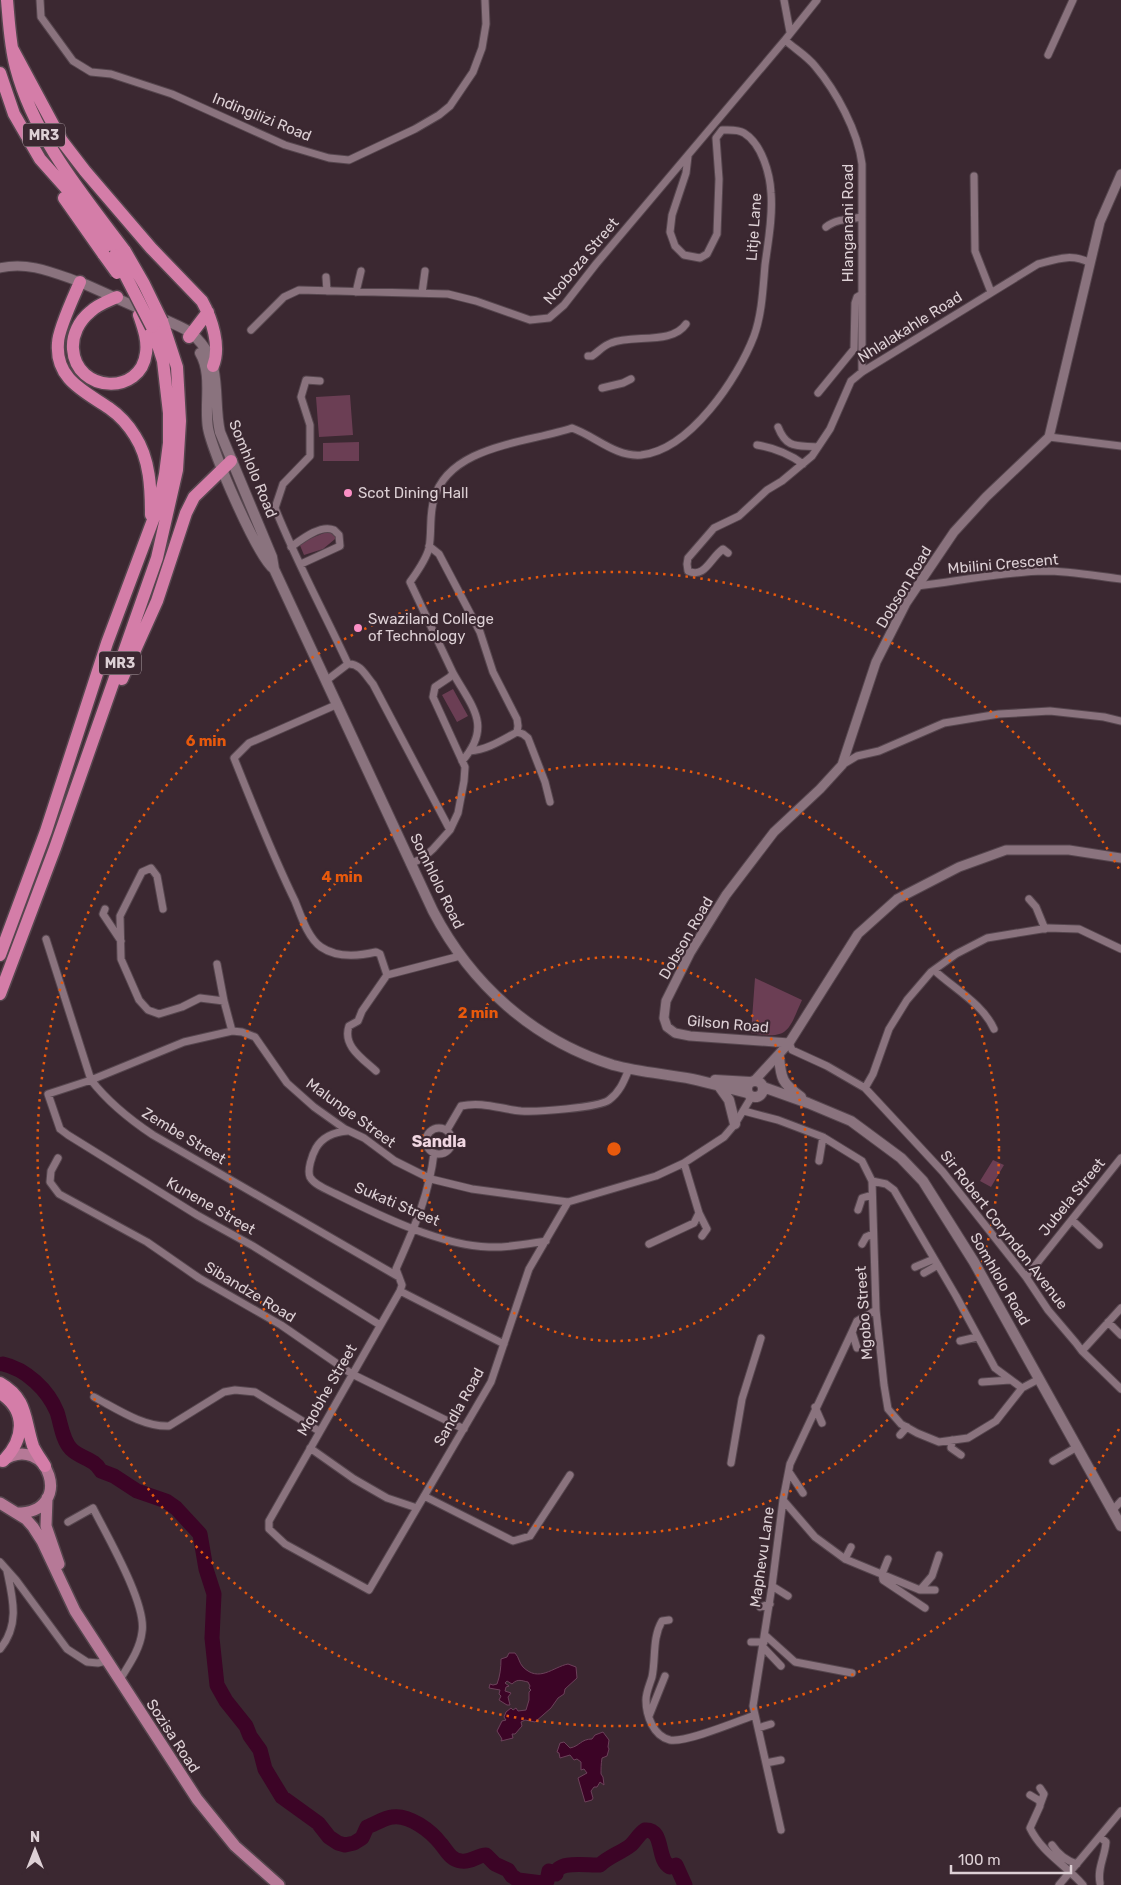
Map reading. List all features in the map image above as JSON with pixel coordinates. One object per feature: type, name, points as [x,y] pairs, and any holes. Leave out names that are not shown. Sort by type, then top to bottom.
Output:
[{"type":"highway","name":"MR3","points":[[7,0],[9,36],[20,80],[38,125],[82,194],[115,254]]},
{"type":"highway","points":[[12,48],[62,141],[85,171],[151,248],[202,302],[208,312],[217,352],[214,366]]},
{"type":"highway","name":"MR3","points":[[0,73],[14,114],[40,159],[73,196],[115,254],[144,284],[157,324],[177,367],[180,394],[180,442],[176,470],[157,558],[86,761],[0,994]]},
{"type":"highway","points":[[115,254],[117,274],[139,315],[146,341],[146,354],[142,366],[130,378],[109,385],[91,379],[80,369],[74,358],[73,338],[79,325],[88,313],[117,297]]},
{"type":"highway","points":[[80,282],[58,342],[58,358],[62,370],[72,384],[110,409],[136,436],[148,472],[151,492],[151,522]]},
{"type":"highway","points":[[188,333],[208,312]]},
{"type":"highway","name":"MR3","points":[[0,955],[46,831],[107,643],[158,504],[164,482],[169,443],[167,391],[157,324]]},
{"type":"highway","points":[[86,761],[157,601],[186,513],[194,497],[204,485],[226,466]]},
{"type":"highway","points":[[0,1383],[18,1397],[25,1410],[34,1448],[45,1466]]},
{"type":"highway","points":[[0,1393],[17,1411],[20,1421],[20,1434],[16,1446],[1,1462]]},
{"type":"main road","name":"Somhlolo Road","points":[[80,282],[117,297],[188,333],[206,349],[214,366],[218,424],[226,466]]},
{"type":"main road","name":"Somhlolo Road","points":[[188,333],[204,362],[208,429],[272,557],[274,569],[327,680],[410,864],[445,934],[460,956],[486,988],[508,1008],[532,1026],[569,1048],[592,1058],[629,1069],[755,1088],[804,1101],[850,1121],[871,1134],[901,1158],[923,1181],[974,1262],[1121,1526]]},
{"type":"main road","points":[[776,1060],[783,1081],[804,1101]]},
{"type":"main road","name":"Somhlolo Road","points":[[694,1080],[719,1086],[755,1088]]},
{"type":"main road","points":[[719,1086],[728,1096],[735,1124]]},
{"type":"main road","points":[[1,1462],[10,1457],[25,1454],[33,1456],[49,1472],[51,1485],[47,1498],[46,1526],[58,1560],[63,1588]]},
{"type":"main road","points":[[0,1504],[17,1513],[26,1513],[42,1505],[47,1498]]},
{"type":"main road","points":[[17,1513],[33,1527],[42,1541],[63,1588]]},
{"type":"main road","name":"Sozisa Road","points":[[63,1588],[106,1661],[197,1799],[235,1846],[279,1885]]},
{"type":"street","name":"Indingilizi Road","points":[[40,0],[41,17],[73,61],[91,72],[111,74],[172,94],[285,145],[329,158],[349,160],[415,129],[450,106],[473,72],[482,48],[486,24],[485,0]]},
{"type":"street","points":[[784,0],[790,32]]},
{"type":"street","name":"Ncoboza Street","points":[[251,330],[284,297],[299,290],[448,294],[476,301],[530,320],[549,318],[564,305],[596,264],[817,0]]},
{"type":"street","points":[[1048,54],[1073,0]]},
{"type":"street","name":"Hlanganani Road","points":[[785,40],[814,66],[839,101],[860,146],[862,164],[862,372]]},
{"type":"street","name":"Litje Lane","points":[[429,546],[434,498],[441,484],[452,471],[469,458],[487,450],[572,428],[617,452],[640,455],[664,449],[686,432],[716,403],[736,372],[754,335],[761,303],[771,215],[769,177],[756,146],[744,132],[732,129],[722,130],[716,138],[719,179],[717,234],[708,254],[700,258],[684,255],[675,246],[670,232],[672,215],[686,173],[688,156]]},
{"type":"street","points":[[1121,174],[1100,222],[1050,436],[1121,446]]},
{"type":"street","points":[[974,176],[974,251],[992,292]]},
{"type":"street","points":[[826,227],[831,223],[862,217]]},
{"type":"street","name":"Nhlalakahle Road","points":[[728,554],[723,549],[720,551],[702,573],[695,574],[688,571],[688,558],[714,528],[739,516],[767,490],[782,481],[812,456],[830,428],[851,381],[862,372],[1038,264],[1070,257],[1081,258],[1090,263]]},
{"type":"street","name":"Somhlolo Road","points":[[0,268],[16,265],[38,267],[80,282]]},
{"type":"street","points":[[356,292],[361,270]]},
{"type":"street","points":[[422,293],[425,271]]},
{"type":"street","points":[[326,277],[327,291]]},
{"type":"street","points":[[818,393],[854,349],[854,302],[857,296],[862,294]]},
{"type":"street","points":[[588,356],[592,356],[610,343],[666,336],[682,330],[686,324]]},
{"type":"street","points":[[602,388],[631,379]]},
{"type":"street","points":[[320,381],[306,380],[301,397],[310,426],[310,456],[283,484],[275,508],[291,547],[301,564],[348,664]]},
{"type":"street","points":[[778,428],[787,443],[796,446],[818,447]]},
{"type":"street","name":"Dobson Road","points":[[666,1028],[664,1018],[666,1001],[690,953],[726,895],[774,832],[820,789],[842,765],[876,662],[906,603],[917,586],[954,532],[986,497],[1050,436]]},
{"type":"street","points":[[757,445],[780,450],[792,455],[803,464]]},
{"type":"street","points":[[291,547],[325,528],[334,530],[339,535],[340,546],[301,564]]},
{"type":"street","points":[[462,761],[470,751],[479,728],[477,716],[453,673],[410,582],[421,566],[429,546],[439,554],[480,632],[493,672],[517,719],[517,732]]},
{"type":"street","name":"Mbilini Crescent","points":[[917,586],[1044,571],[1080,573],[1121,580]]},
{"type":"street","points":[[327,680],[348,664],[356,664],[373,684],[450,830]]},
{"type":"street","points":[[410,864],[423,858],[433,849],[450,830],[458,812],[465,767],[433,697],[435,687],[453,673]]},
{"type":"street","points":[[338,704],[249,743],[234,758],[268,846],[309,932],[320,947],[333,952],[354,955],[376,952],[380,954],[387,975]]},
{"type":"street","points":[[842,765],[857,756],[879,751],[944,723],[999,714],[1050,711],[1104,717],[1121,721]]},
{"type":"street","points":[[470,751],[480,751],[517,732],[523,734],[528,738],[545,782],[550,802]]},
{"type":"street","points":[[755,1088],[789,1043],[858,934],[897,899],[959,867],[1006,850],[1068,850],[1121,858]]},
{"type":"street","points":[[163,909],[157,876],[151,868],[147,868],[142,872],[120,916],[121,959],[139,1000],[148,1010],[158,1014],[182,1007],[200,998],[224,1001]]},
{"type":"street","points":[[1029,899],[1036,907],[1045,928]]},
{"type":"street","points":[[104,909],[103,914],[121,942]]},
{"type":"street","points":[[865,1088],[873,1074],[889,1029],[908,1000],[934,970],[956,954],[987,938],[1045,928],[1079,929],[1121,949]]},
{"type":"street","name":"Zembe Street","points":[[46,939],[91,1080],[104,1097],[137,1125],[153,1135],[399,1277]]},
{"type":"street","points":[[376,1071],[349,1044],[346,1032],[348,1026],[358,1021],[362,1011],[387,975],[460,956]]},
{"type":"street","points":[[91,1080],[184,1042],[232,1030],[217,964]]},
{"type":"street","points":[[934,970],[977,1006],[994,1029]]},
{"type":"street","name":"Gilson Road","points":[[666,1028],[675,1033],[690,1036],[789,1043]]},
{"type":"street","name":"Malunge Street","points":[[232,1030],[254,1037],[287,1083],[314,1107],[349,1131],[364,1138],[395,1161],[430,1179],[472,1190],[568,1202],[656,1176],[684,1163],[724,1137],[744,1111],[755,1088]]},
{"type":"street","name":"Sir Robert Coryndon Avenue","points":[[789,1043],[792,1050],[827,1066],[865,1088],[943,1172],[1026,1277],[1048,1310],[1082,1351],[1121,1389]]},
{"type":"street","points":[[447,1130],[460,1106],[474,1103],[521,1111],[552,1111],[606,1102],[619,1091],[629,1069]]},
{"type":"street","name":"Kunene Street","points":[[91,1080],[48,1094],[60,1129],[197,1215],[253,1246],[380,1325]]},
{"type":"street","points":[[744,1111],[778,1120],[823,1137],[862,1162],[872,1181],[886,1184],[894,1190],[995,1368],[1022,1388]]},
{"type":"street","points":[[438,1127],[447,1130],[452,1138],[451,1148],[443,1154],[434,1153],[427,1146],[426,1136],[438,1127]]},
{"type":"street","name":"Sukati Street","points":[[349,1131],[329,1135],[321,1141],[312,1156],[311,1178],[323,1187],[360,1206],[448,1240],[489,1248],[546,1241]]},
{"type":"street","points":[[819,1161],[823,1137]]},
{"type":"street","points":[[434,1153],[430,1179],[414,1228],[396,1269],[402,1286],[400,1291],[504,1344]]},
{"type":"street","name":"Sibandze Road","points":[[58,1158],[51,1172],[50,1182],[59,1194],[147,1242],[199,1278],[281,1325],[352,1374],[464,1429]]},
{"type":"street","name":"Jubela Street","points":[[1026,1277],[1121,1158]]},
{"type":"street","points":[[684,1163],[699,1213],[707,1229],[702,1236]]},
{"type":"street","name":"Mgobo Street","points":[[872,1181],[876,1310],[888,1409],[901,1424],[940,1442],[968,1438],[996,1421],[1022,1388],[1039,1379]]},
{"type":"street","points":[[858,1210],[862,1198],[872,1195]]},
{"type":"street","name":"Sandla Road","points":[[369,1590],[491,1382],[524,1281],[568,1202]]},
{"type":"street","points":[[650,1244],[694,1223],[699,1213]]},
{"type":"street","points":[[1072,1220],[1099,1245]]},
{"type":"street","points":[[862,1244],[866,1237],[874,1234]]},
{"type":"street","points":[[915,1267],[936,1262]]},
{"type":"street","points":[[924,1273],[936,1262]]},
{"type":"street","name":"Mqobhe Street","points":[[369,1590],[285,1544],[269,1530],[272,1514],[400,1291]]},
{"type":"street","points":[[1082,1351],[1121,1308]]},
{"type":"street","name":"Maphevu Lane","points":[[781,1830],[755,1715],[750,1706],[770,1604],[777,1518],[783,1500],[790,1464],[816,1407],[857,1321],[876,1310]]},
{"type":"street","points":[[1108,1322],[1121,1335]]},
{"type":"street","points":[[852,1332],[857,1348]]},
{"type":"street","points":[[960,1341],[977,1337]]},
{"type":"street","points":[[731,1463],[742,1400],[761,1338]]},
{"type":"street","points":[[982,1382],[1010,1380]]},
{"type":"street","points":[[94,1397],[145,1422],[158,1426],[169,1426],[224,1392],[235,1390],[255,1392],[319,1431]]},
{"type":"street","points":[[816,1407],[822,1422]]},
{"type":"street","points":[[900,1435],[907,1427]]},
{"type":"street","points":[[952,1440],[951,1448],[961,1455]]},
{"type":"street","points":[[1053,1461],[1077,1447]]},
{"type":"street","points":[[310,1448],[354,1479],[379,1493],[417,1508]]},
{"type":"street","points":[[789,1472],[804,1493]]},
{"type":"street","points":[[424,1496],[513,1541],[530,1536],[570,1475]]},
{"type":"street","points":[[783,1500],[815,1538],[845,1559],[920,1590],[935,1590]]},
{"type":"street","points":[[1112,1511],[1121,1501]]},
{"type":"street","points":[[68,1522],[93,1508],[135,1594],[143,1615],[139,1646],[119,1681]]},
{"type":"street","points":[[845,1559],[851,1548]]},
{"type":"street","points":[[920,1590],[932,1576],[939,1555]]},
{"type":"street","points":[[888,1559],[882,1574],[883,1580],[925,1608]]},
{"type":"street","points":[[0,1562],[67,1650],[87,1662],[98,1663],[106,1661]]},
{"type":"street","points":[[0,1649],[8,1640],[13,1622],[14,1604],[7,1570]]},
{"type":"street","points":[[772,1586],[788,1596]]},
{"type":"street","points":[[760,1607],[770,1604]]},
{"type":"street","points":[[669,1620],[662,1621],[657,1630],[652,1675],[646,1699],[649,1717],[657,1733],[670,1740],[679,1740],[709,1732],[755,1715]]},
{"type":"street","points":[[764,1641],[780,1666]]},
{"type":"street","points":[[751,1642],[764,1641],[795,1662],[852,1673]]},
{"type":"street","points":[[649,1717],[665,1676]]},
{"type":"street","points":[[758,1728],[771,1724]]},
{"type":"street","points":[[766,1763],[781,1760]]},
{"type":"street","points":[[1040,1788],[1044,1794],[1030,1828],[1033,1835],[1056,1862],[1071,1871],[1083,1885]]},
{"type":"street","points":[[1030,1795],[1040,1801],[1040,1806]]},
{"type":"street","points":[[1059,1885],[1121,1811]]},
{"type":"street","points":[[1100,1837],[1106,1842],[1106,1851],[1099,1871],[1100,1884]]},
{"type":"street","points":[[1052,1845],[1069,1862],[1077,1864]]},
{"type":"shaded area","points":[[350,395],[353,435],[319,437],[316,397]]},
{"type":"shaded area","points":[[359,442],[359,461],[323,461],[323,443]]},
{"type":"shaded area","points":[[329,531],[335,536],[335,539],[323,549],[304,555],[299,543]]},
{"type":"shaded area","points":[[453,689],[468,716],[457,722],[442,695]]},
{"type":"shaded area","points":[[755,978],[802,1000],[786,1031],[773,1035],[751,1033]]},
{"type":"shaded area","points":[[993,1160],[1004,1165],[991,1187],[980,1181]]},
{"type":"shaded area","points":[[509,1653],[515,1653],[529,1672],[535,1674],[546,1673],[568,1664],[576,1667],[577,1678],[565,1689],[564,1694],[558,1698],[551,1708],[535,1722],[525,1720],[521,1722],[522,1726],[515,1734],[512,1734],[513,1738],[501,1741],[502,1739],[497,1731],[502,1721],[506,1720],[504,1717],[506,1712],[511,1708],[513,1710],[516,1708],[518,1711],[526,1710],[531,1690],[528,1682],[518,1680],[512,1684],[507,1681],[505,1683],[509,1686],[506,1687],[505,1691],[511,1693],[508,1697],[510,1705],[507,1705],[499,1700],[501,1696],[499,1694],[500,1690],[489,1688],[490,1684],[497,1684],[501,1659],[507,1657]]},
{"type":"shaded area","points":[[603,1732],[609,1740],[607,1756],[602,1758],[601,1762],[601,1774],[604,1785],[600,1782],[597,1787],[594,1787],[591,1791],[592,1800],[585,1802],[578,1778],[587,1773],[584,1769],[581,1770],[581,1762],[577,1759],[574,1760],[570,1755],[560,1758],[557,1752],[560,1743],[564,1742],[570,1748]]},
{"type":"waterway","points":[[0,1361],[3,1364]]},
{"type":"waterway","points":[[3,1364],[20,1371],[42,1388],[57,1412],[64,1436],[71,1449],[95,1463],[101,1471],[114,1476],[137,1491],[166,1501],[176,1508],[200,1534],[206,1569],[214,1594],[212,1638],[217,1685],[226,1701],[246,1726],[250,1736],[260,1750],[265,1769],[282,1797],[318,1823],[329,1837],[345,1845],[354,1843],[362,1838],[367,1827],[389,1818],[405,1818],[432,1834],[454,1859],[465,1861],[486,1855],[495,1864],[508,1870],[518,1880],[542,1883],[547,1881],[549,1871],[556,1874],[558,1870],[568,1865],[600,1865],[631,1845],[645,1830],[655,1834],[663,1858],[670,1867],[676,1865],[685,1885]]},
{"type":"place","name":"Scot Dining Hall","points":[[348,493]]},
{"type":"place","name":"Swaziland College of Technology","points":[[358,628]]},
{"type":"district","name":"Sandla","points":[[439,1141]]}]
